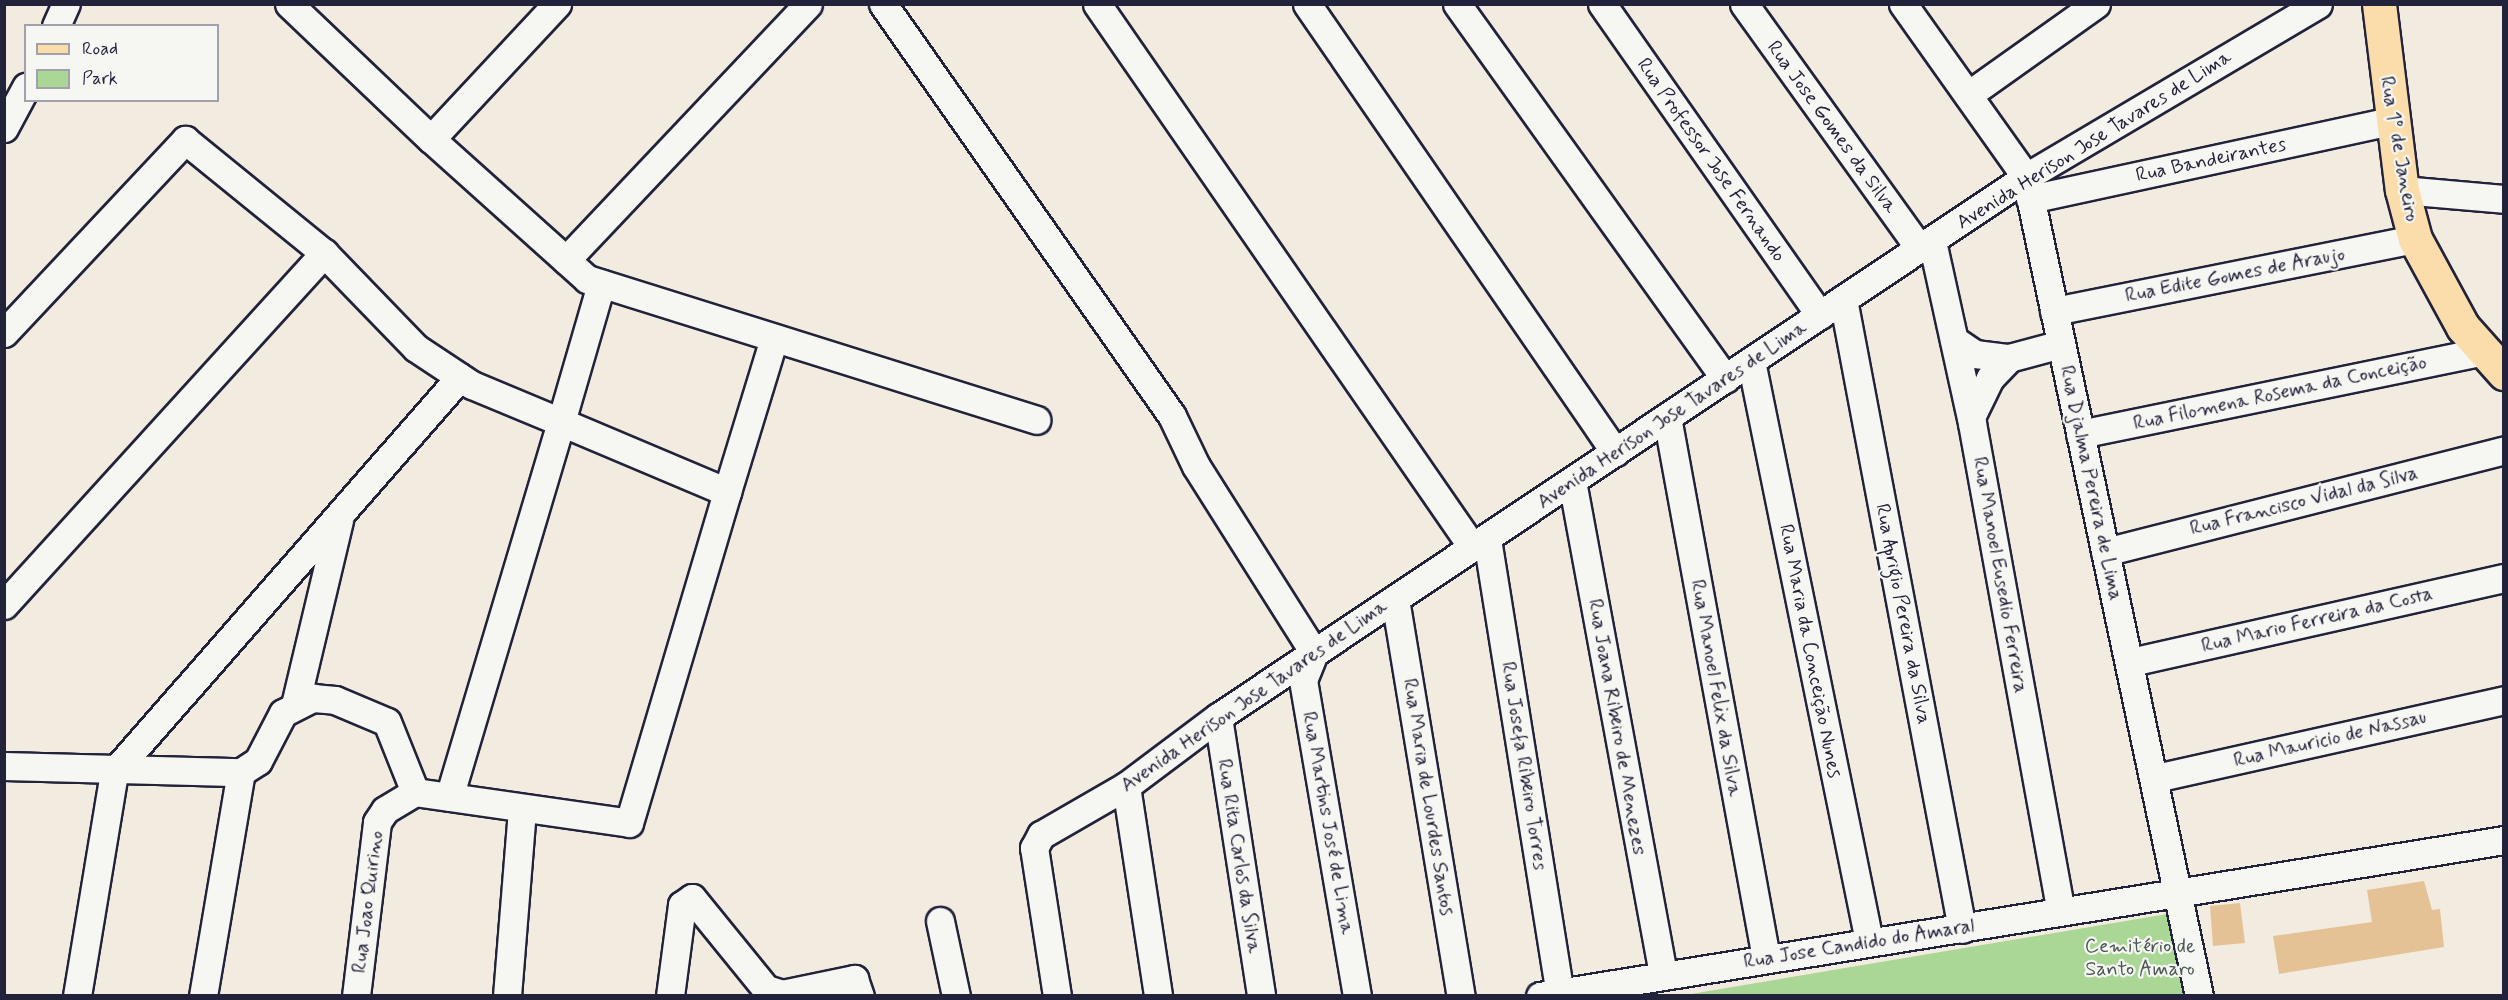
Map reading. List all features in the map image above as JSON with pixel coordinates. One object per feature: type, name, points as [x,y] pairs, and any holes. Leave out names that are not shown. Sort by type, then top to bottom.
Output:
[{"type":"main road","name":"Rua 1º de Janeiro","points":[[2379,4],[2402,190],[2415,238],[2492,362]]},
{"type":"street","points":[[57,24],[66,4]]},
{"type":"street","points":[[431,139],[557,4]]},
{"type":"street","points":[[566,260],[808,4]]},
{"type":"street","points":[[883,4],[1172,417],[1196,466],[1314,653]]},
{"type":"street","points":[[1097,4],[1480,543]]},
{"type":"street","points":[[1307,4],[1615,452]]},
{"type":"street","points":[[1457,4],[1725,379]]},
{"type":"street","name":"Rua Professor Jose Fernando","points":[[1602,4],[1820,315]]},
{"type":"street","name":"Rua Jose Gomes da Silva","points":[[1744,4],[1926,245]]},
{"type":"street","name":"Rua Djalma Pereira de Lima","points":[[1903,4],[1968,95],[2028,188],[2105,552],[2156,778],[2199,996]]},
{"type":"street","points":[[1968,95],[2096,4]]},
{"type":"street","name":"Avenida Herison Jose Tavares de Lima","points":[[1057,996],[1035,840],[1126,786],[1218,717],[1926,245],[2028,188],[2318,4]]},
{"type":"street","points":[[291,5],[431,139],[566,260],[601,284],[1036,420]]},
{"type":"street","points":[[4,128],[24,91]]},
{"type":"street","name":"Rua Bandeirantes","points":[[2028,188],[2392,121]]},
{"type":"street","points":[[4,333],[185,140],[324,254],[416,348],[460,377],[727,492]]},
{"type":"street","points":[[2402,190],[2504,199]]},
{"type":"street","name":"Rua Edite Gomes de Araujo","points":[[2054,311],[2415,238]]},
{"type":"street","name":"Rua Manoel Eusedio Ferreira","points":[[1926,245],[1954,340],[1971,417],[2061,911]]},
{"type":"street","points":[[4,605],[324,254]]},
{"type":"street","points":[[449,797],[601,284]]},
{"type":"street","name":"Rua Aprigio Pereira da Silva","points":[[1844,299],[1962,929]]},
{"type":"street","points":[[4,766],[114,772],[241,772],[258,761],[283,713],[313,698],[335,699],[387,722],[415,792],[629,823],[774,338]]},
{"type":"street","points":[[1954,340],[1974,354],[2009,357],[2061,344]]},
{"type":"street","points":[[1971,417],[1990,378],[2009,357]]},
{"type":"street","name":"Rua Maria da Conceição Nunes","points":[[1751,361],[1869,941]]},
{"type":"street","name":"Rua Filomena Rosema da Conceição","points":[[2080,434],[2492,362]]},
{"type":"street","points":[[77,996],[114,772],[460,377]]},
{"type":"street","name":"Rua Manoel Felix da Silva","points":[[1667,417],[1766,958]]},
{"type":"street","name":"Rua Francisco Vidal da Silva","points":[[2105,552],[2504,450]]},
{"type":"street","name":"Rua Joana Ribeiro de Menezes","points":[[1572,481],[1663,974]]},
{"type":"street","points":[[295,705],[340,514]]},
{"type":"street","name":"Rua Josefa Ribeiro Torres","points":[[1480,543],[1550,994]]},
{"type":"street","name":"Rua Mario Ferreira da Costa","points":[[2131,662],[2504,578]]},
{"type":"street","name":"Rua Maria de Lourdes Santos","points":[[1395,599],[1461,996]]},
{"type":"street","name":"Rua Martins José de Lima","points":[[1314,653],[1303,680],[1357,996]]},
{"type":"street","name":"Rua Mauricio de Nassau","points":[[2156,778],[2504,700]]},
{"type":"street","name":"Rua Rita Carlos da Silva","points":[[1218,717],[1261,996]]},
{"type":"street","points":[[203,996],[241,772]]},
{"type":"street","points":[[1126,786],[1158,996]]},
{"type":"street","name":"Rua Joao Quirino","points":[[356,996],[377,822],[385,810],[415,792]]},
{"type":"street","points":[[507,996],[522,809]]},
{"type":"street","name":"Rua Jose Candido do Amaral","points":[[1550,994],[2504,840]]},
{"type":"street","points":[[670,996],[686,898],[692,898],[766,989],[782,994],[857,987]]},
{"type":"street","points":[[940,921],[956,996]]},
{"type":"green space","name":"Cemitério de Santo Amaro","points":[[2173,913],[2187,996],[1679,996]]},
{"type":"building","points":[[2424,881],[2432,910],[2440,909],[2444,947],[2279,974],[2273,936],[2372,922],[2367,890]]},
{"type":"building","points":[[2240,903],[2245,943],[2213,946],[2210,906]]}]
